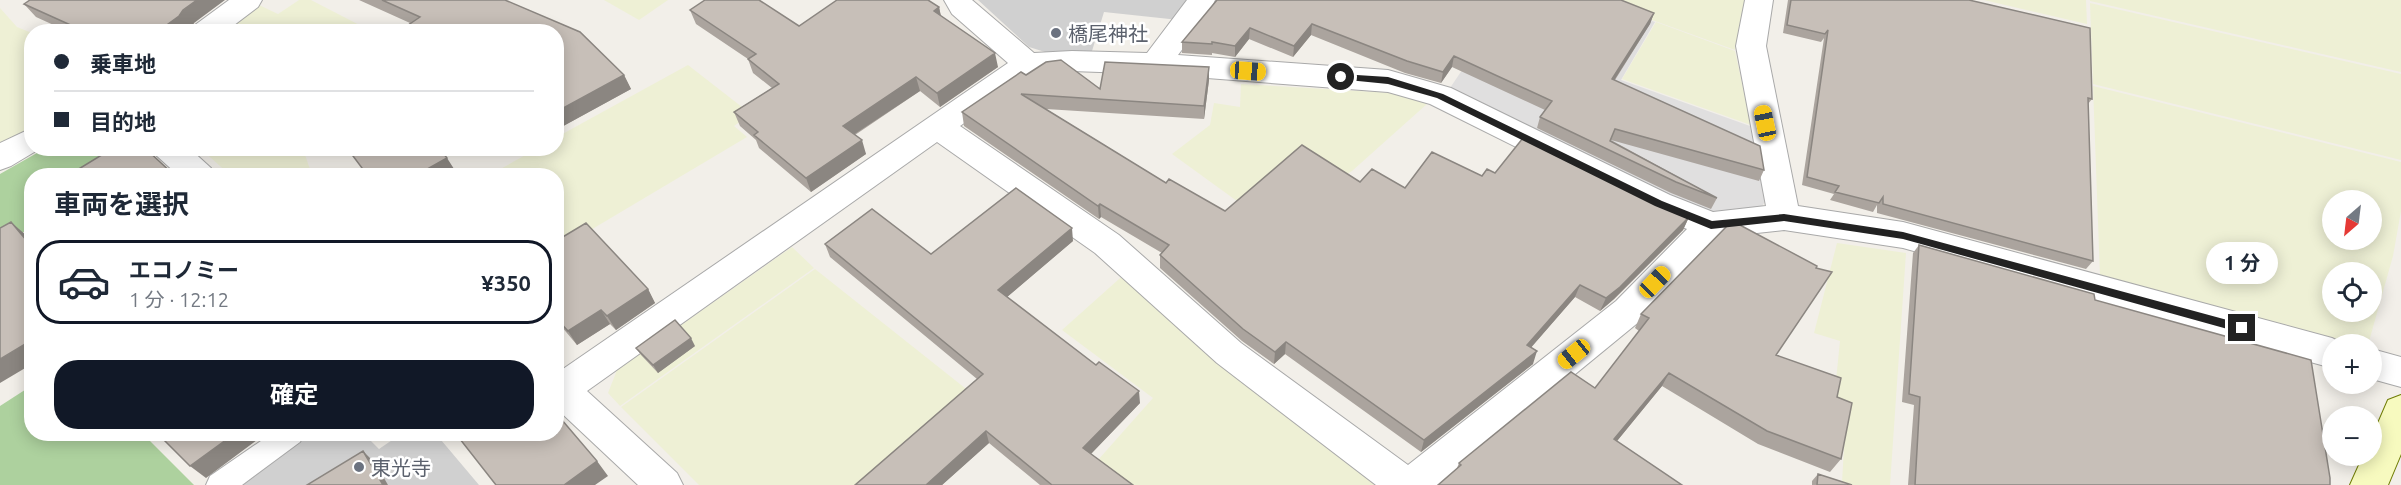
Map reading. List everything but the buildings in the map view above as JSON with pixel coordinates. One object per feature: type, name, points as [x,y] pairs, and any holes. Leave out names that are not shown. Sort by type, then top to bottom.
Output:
[{"type":"main road","points":[[2369,485],[2401,411]]},
{"type":"street","points":[[216,24],[248,0]]},
{"type":"street","points":[[957,0],[962,7],[1028,64]]},
{"type":"street","points":[[1155,64],[1198,9],[1201,0]]},
{"type":"street","points":[[1759,0],[1751,46],[1784,218]]},
{"type":"street","points":[[564,385],[1028,64],[1072,62],[1155,64],[1388,81],[1440,96],[1659,204],[1711,225],[1784,218],[1903,235],[2322,350]]},
{"type":"street","points":[[938,126],[1107,244],[1229,353],[1405,485]]},
{"type":"street","points":[[0,158],[24,144]]},
{"type":"street","points":[[177,156],[191,168]]},
{"type":"street","points":[[1412,485],[1628,311],[1711,225]]},
{"type":"street","points":[[2382,367],[2401,372]]},
{"type":"street","points":[[564,393],[664,485]]},
{"type":"lane","points":[[220,485],[281,441]]},
{"type":"shaded area","name":"橋尾神社","points":[[978,0],[1192,0],[1179,20],[1104,12],[1092,51],[1045,52],[1029,47]]},
{"type":"shaded area","points":[[1509,0],[1594,0],[1655,22],[1621,80],[1750,126],[1766,200],[1761,208],[1707,214],[1448,91]]},
{"type":"shaded area","name":"東光寺","points":[[290,441],[371,441],[379,449],[391,441],[442,441],[479,485],[230,485]]},
{"type":"green space","points":[[299,0],[311,0],[357,24],[233,24],[259,5],[278,14]]},
{"type":"green space","points":[[604,0],[668,0],[639,20]]},
{"type":"green space","points":[[1597,0],[1745,0],[1735,50]]},
{"type":"green space","points":[[1984,0],[2086,0],[2087,24]]},
{"type":"green space","points":[[2401,0],[2401,72],[2090,1]]},
{"type":"green space","points":[[2090,3],[2401,74],[2401,160],[2093,84]]},
{"type":"green space","points":[[0,8],[17,27],[24,30],[24,133],[0,147]]},
{"type":"green space","points":[[1656,22],[1735,51],[1751,125],[1622,79]]},
{"type":"green space","points":[[688,65],[751,114],[734,126],[747,137],[564,246],[564,168],[502,168],[524,156],[564,156],[564,133]]},
{"type":"green space","points":[[1241,84],[1393,93],[1427,104],[1352,171],[1295,206],[1270,225],[1172,154],[1210,125],[1214,103],[1240,107]]},
{"type":"green space","points":[[2093,86],[2401,162],[2401,211],[2393,256],[2382,295],[2382,262],[2322,262],[2322,322],[2374,322],[2371,334],[2322,334],[2322,336],[2100,276]]},
{"type":"green space","points":[[32,156],[108,156],[88,168],[24,168],[24,232],[0,245],[0,174]]},
{"type":"green space","points":[[209,156],[305,156],[310,168],[222,168]]},
{"type":"green space","points":[[1837,243],[1906,253],[1890,485],[1852,485],[1842,482],[1846,414],[1833,410],[1840,341],[1814,333]]},
{"type":"green space","points":[[792,247],[814,268],[620,406],[608,393],[617,370]]},
{"type":"green space","points":[[815,269],[970,392],[863,485],[699,485],[621,407]]},
{"type":"green space","points":[[1128,271],[1378,485],[1132,485],[1098,460],[1153,398],[1062,330]]},
{"type":"green space","points":[[24,391],[24,441],[150,441],[194,485],[0,485],[0,406]]},
{"type":"place","name":"橋尾神社","points":[[1056,33]]},
{"type":"place","name":"東光寺","points":[[359,467]]},
{"type":"route","points":[[1341,77],[1388,81],[1440,96],[1659,204],[1711,225],[1784,218],[1903,235],[2242,328]]}]
